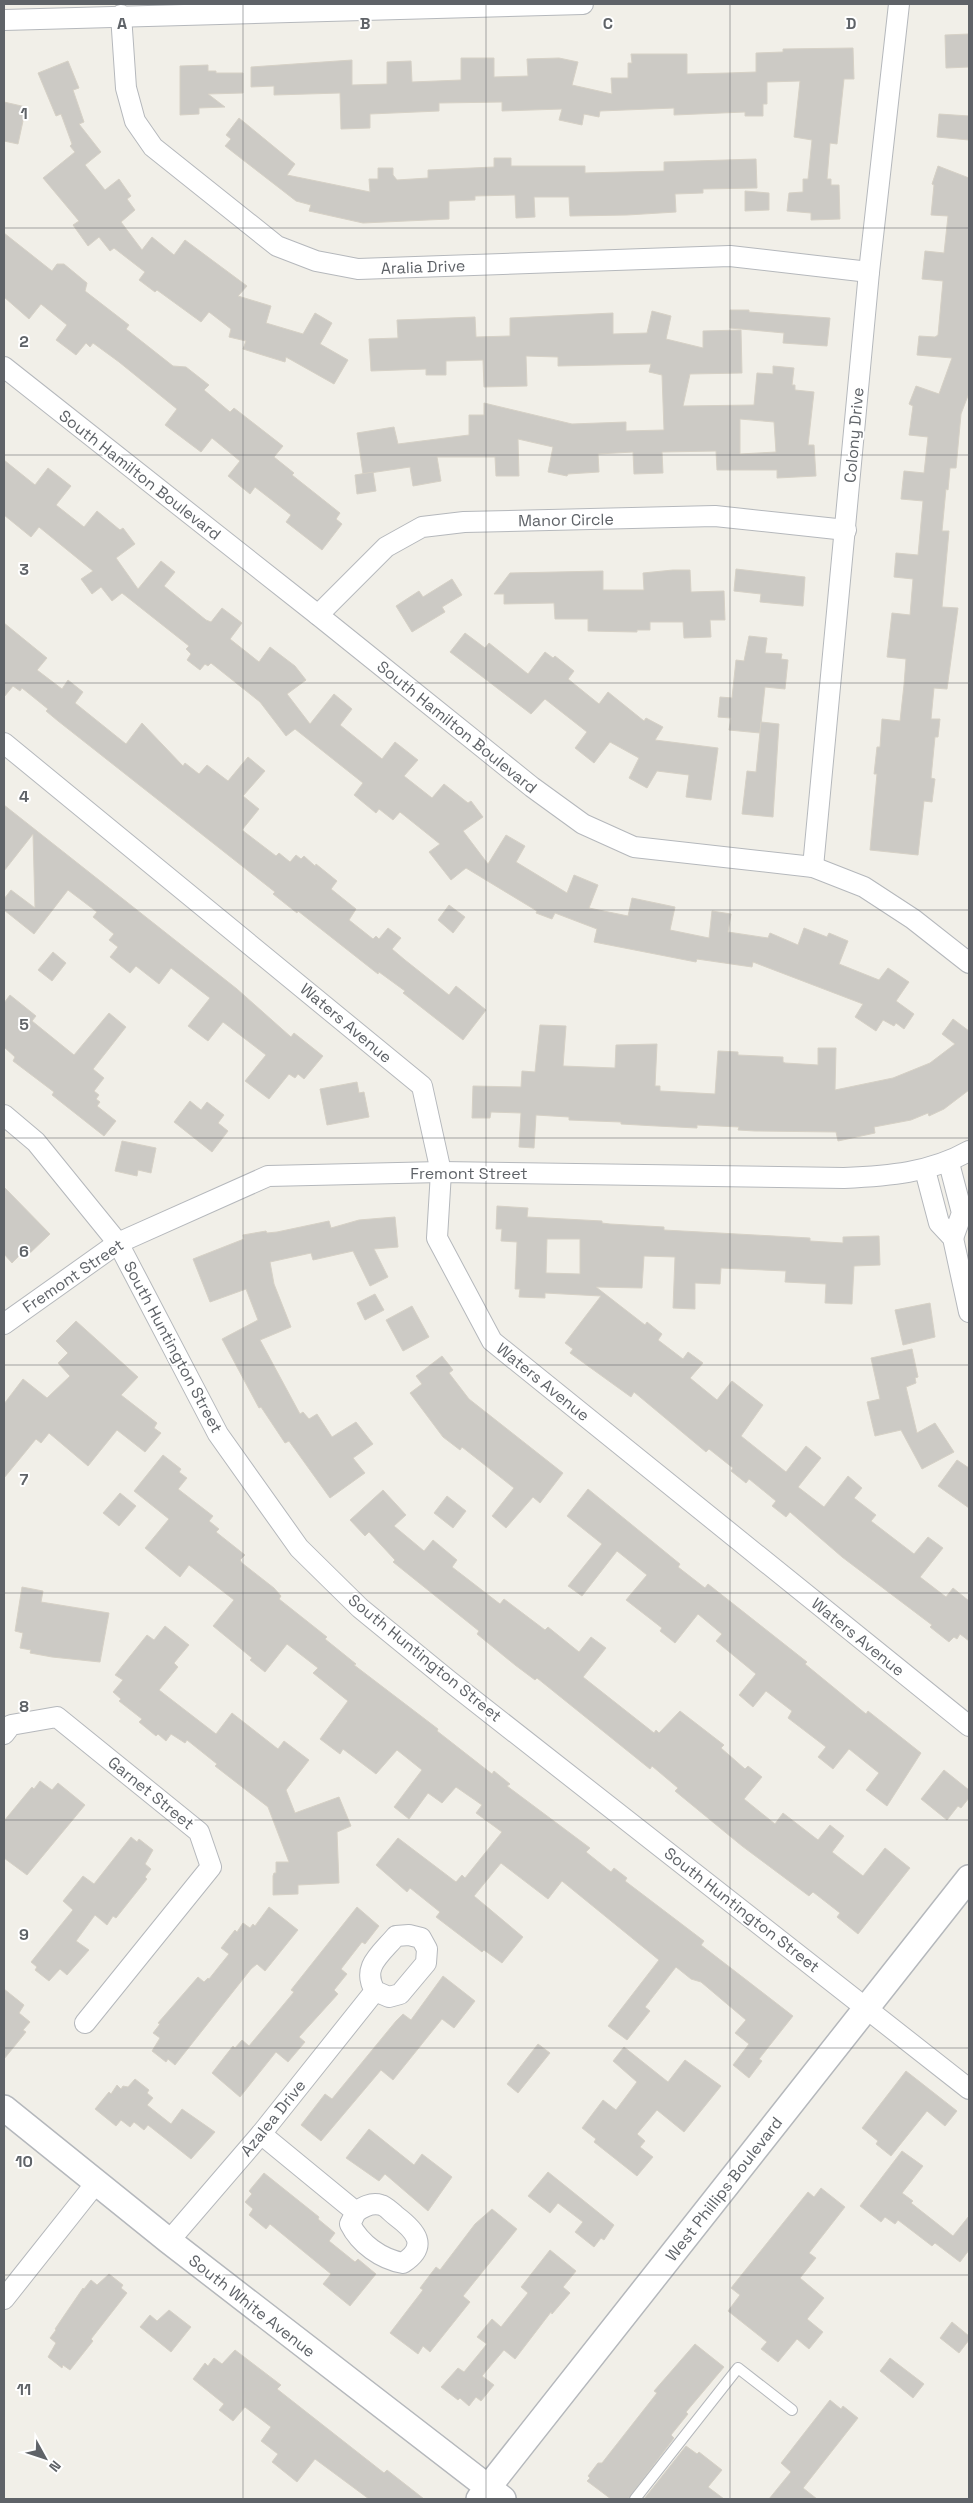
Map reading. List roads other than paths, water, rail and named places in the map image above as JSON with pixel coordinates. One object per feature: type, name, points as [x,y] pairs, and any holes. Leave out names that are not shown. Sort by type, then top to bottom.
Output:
[{"type":"street","points":[[4,20],[121,15],[582,4]]},
{"type":"street","name":"Colony Drive","points":[[813,867],[869,272],[899,4]]},
{"type":"street","name":"Aralia Drive","points":[[121,15],[126,88],[135,121],[153,147],[277,246],[316,261],[358,269],[730,256],[869,272]]},
{"type":"street","name":"South Hamilton Boulevard","points":[[4,367],[532,787],[583,824],[634,847],[813,867],[864,887],[913,919],[969,963]]},
{"type":"street","name":"Manor Circle","points":[[318,615],[386,547],[422,528],[464,522],[715,516],[846,530]]},
{"type":"street","name":"Waters Avenue","points":[[4,743],[422,1086],[441,1172],[437,1238],[492,1341],[969,1726]]},
{"type":"street","name":"South Huntington Street","points":[[4,1116],[36,1142],[118,1243],[218,1434],[299,1548],[360,1608],[448,1680],[868,2008],[969,2090]]},
{"type":"street","name":"Fremont Street","points":[[4,1324],[118,1243],[268,1176],[441,1172],[844,1178],[883,1176],[925,1170],[949,1163],[969,1152]]},
{"type":"street","points":[[949,1163],[962,1213],[953,1238]]},
{"type":"street","points":[[925,1170],[939,1223],[953,1238],[969,1312]]},
{"type":"street","name":"Garnet Street","points":[[4,1734],[11,1725],[57,1717],[199,1832],[211,1867],[85,2023]]},
{"type":"street","name":"West Phillips Boulevard","points":[[490,2495],[969,1878]]},
{"type":"street","name":"Azalea Drive","points":[[169,2241],[261,2134],[375,1991]]},
{"type":"street","name":"South White Avenue","points":[[4,2108],[490,2495]]},
{"type":"street","points":[[261,2134],[356,2212]]},
{"type":"street","points":[[4,2299],[96,2183]]},
{"type":"lane","points":[[635,2499],[738,2368],[792,2410]]}]
